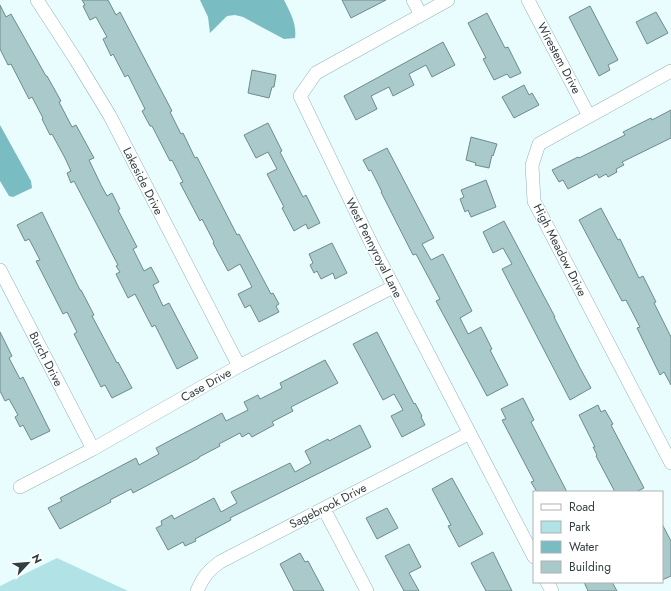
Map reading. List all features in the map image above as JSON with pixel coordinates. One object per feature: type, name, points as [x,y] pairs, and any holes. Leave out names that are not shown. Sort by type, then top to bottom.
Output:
[{"type":"street","name":"Lakeside Drive","points":[[37,0],[110,116],[239,366]]},
{"type":"street","points":[[413,0],[421,15]]},
{"type":"street","name":"West Pennyroyal Lane","points":[[448,0],[316,73],[300,96],[372,247],[533,555]]},
{"type":"street","name":"Wirestem Drive","points":[[528,0],[589,116]]},
{"type":"street","name":"High Meadow Drive","points":[[671,71],[539,144],[532,165],[534,201],[671,463]]},
{"type":"street","name":"Burch Drive","points":[[0,270],[93,449]]},
{"type":"street","name":"Case Drive","points":[[20,487],[93,449],[239,366],[393,287]]},
{"type":"street","name":"Sagebrook Drive","points":[[197,591],[202,579],[210,569],[220,562],[470,433]]},
{"type":"street","points":[[324,509],[367,591]]},
{"type":"green space","points":[[57,558],[128,591],[0,591],[0,586]]},
{"type":"water","points":[[200,0],[284,0],[294,23],[295,38],[284,39],[243,17],[235,15],[227,16],[210,33],[208,17]]},
{"type":"water","points":[[0,125],[31,181],[32,188],[13,197],[9,196],[0,181]]},
{"type":"building","points":[[82,0],[108,0],[116,15],[120,12],[172,111],[170,112],[181,134],[183,133],[195,158],[197,157],[237,235],[239,234],[271,294],[273,293],[279,304],[276,306],[279,312],[259,322],[250,305],[245,308],[238,294],[252,287],[240,264],[228,271],[202,219],[200,221],[180,183],[183,182],[172,160],[170,161],[152,126],[150,126],[142,111],[145,109],[128,75],[125,77],[113,54],[111,56],[103,39],[107,37],[96,17],[90,20],[83,6],[85,5]]},
{"type":"building","points":[[342,0],[386,0],[351,18]]},
{"type":"building","points":[[0,5],[6,17],[11,14],[61,101],[59,102],[72,127],[76,125],[94,158],[89,160],[101,185],[107,196],[112,193],[120,209],[118,210],[137,247],[133,249],[144,271],[151,267],[159,282],[153,285],[163,306],[169,303],[198,358],[177,369],[155,325],[152,327],[135,294],[128,298],[116,274],[120,272],[116,266],[118,265],[74,181],[71,183],[67,173],[71,171],[65,158],[52,134],[50,135],[32,97],[29,99],[11,64],[8,65],[0,49]]},
{"type":"building","points":[[590,6],[618,60],[608,65],[610,70],[599,76],[569,17]]},
{"type":"building","points":[[656,12],[668,33],[647,44],[636,22]]},
{"type":"building","points":[[487,13],[505,48],[508,47],[521,73],[510,78],[507,74],[494,80],[483,59],[486,58],[468,23]]},
{"type":"building","points":[[443,42],[455,65],[432,77],[426,65],[409,74],[414,85],[393,96],[389,87],[371,96],[377,109],[356,120],[344,96]]},
{"type":"building","points":[[252,70],[276,75],[274,87],[272,87],[269,98],[248,93]]},
{"type":"building","points":[[524,85],[529,95],[532,93],[539,105],[514,118],[502,97]]},
{"type":"building","points":[[671,110],[671,138],[622,162],[624,165],[616,169],[617,172],[608,177],[606,174],[599,178],[597,174],[568,189],[563,180],[559,182],[552,170],[625,135],[623,132]]},
{"type":"building","points":[[268,123],[282,151],[280,152],[303,197],[306,195],[320,223],[308,229],[306,224],[294,231],[282,208],[284,207],[267,174],[277,169],[268,152],[256,158],[244,135]]},
{"type":"building","points":[[471,137],[497,144],[493,156],[492,155],[489,168],[475,165],[476,163],[466,160]]},
{"type":"building","points":[[387,148],[434,238],[422,244],[431,260],[443,254],[472,311],[460,318],[468,334],[481,327],[492,349],[490,350],[508,385],[487,396],[436,301],[440,299],[416,254],[413,255],[371,170],[369,171],[363,160]]},
{"type":"building","points":[[486,180],[496,207],[471,217],[468,210],[465,212],[460,199],[464,197],[461,190]]},
{"type":"building","points":[[601,208],[618,240],[620,239],[639,278],[643,276],[656,302],[654,303],[671,337],[671,385],[664,372],[660,375],[637,328],[640,327],[626,300],[622,301],[579,220]]},
{"type":"building","points":[[42,212],[80,290],[94,315],[92,316],[132,388],[112,398],[105,385],[101,387],[74,334],[77,332],[67,312],[63,314],[36,261],[40,260],[29,239],[25,241],[17,225]]},
{"type":"building","points":[[504,221],[591,388],[570,400],[502,269],[512,264],[503,248],[493,253],[483,232]]},
{"type":"building","points":[[332,243],[347,273],[335,279],[333,273],[321,279],[317,271],[314,273],[310,265],[313,263],[309,254]]},
{"type":"building","points":[[0,332],[12,356],[9,358],[20,379],[23,377],[50,431],[31,440],[23,425],[20,427],[15,417],[18,415],[9,399],[5,401],[0,391]]},
{"type":"building","points":[[377,332],[414,404],[415,403],[422,416],[421,417],[425,425],[402,437],[391,416],[403,410],[394,394],[383,400],[353,344]]},
{"type":"building","points":[[325,360],[338,383],[291,407],[293,411],[272,422],[274,425],[252,437],[249,433],[242,437],[240,433],[219,444],[220,446],[199,458],[133,493],[131,489],[110,500],[111,502],[60,529],[48,508],[62,501],[60,498],[136,458],[139,465],[159,454],[156,448],[222,413],[226,421],[248,410],[244,402],[258,395],[260,399],[282,388],[280,383]]},
{"type":"building","points":[[523,398],[534,420],[531,422],[566,491],[536,491],[531,482],[534,481],[502,420],[506,419],[501,409]]},
{"type":"building","points":[[598,405],[601,412],[605,410],[613,424],[611,425],[644,488],[638,491],[614,491],[596,456],[597,455],[593,447],[595,447],[579,415]]},
{"type":"building","points":[[360,425],[371,447],[230,518],[231,520],[195,539],[196,541],[185,546],[183,542],[168,550],[156,528],[162,525],[161,521],[172,515],[174,519],[214,498],[221,512],[237,503],[231,492],[290,463],[295,472],[311,463],[305,451],[328,439],[329,441]]},
{"type":"building","points":[[452,478],[483,534],[459,547],[448,526],[451,525],[432,489]]},
{"type":"building","points":[[387,508],[398,528],[377,539],[366,518]]},
{"type":"building","points":[[663,526],[671,541],[671,576],[663,580]]},
{"type":"building","points":[[409,544],[421,567],[409,573],[419,591],[404,591],[385,556]]},
{"type":"building","points":[[493,552],[512,591],[486,591],[471,563]]},
{"type":"building","points":[[300,553],[305,562],[308,561],[324,591],[294,591],[280,564]]},
{"type":"building","points":[[584,583],[613,583],[617,591],[588,591]]}]
